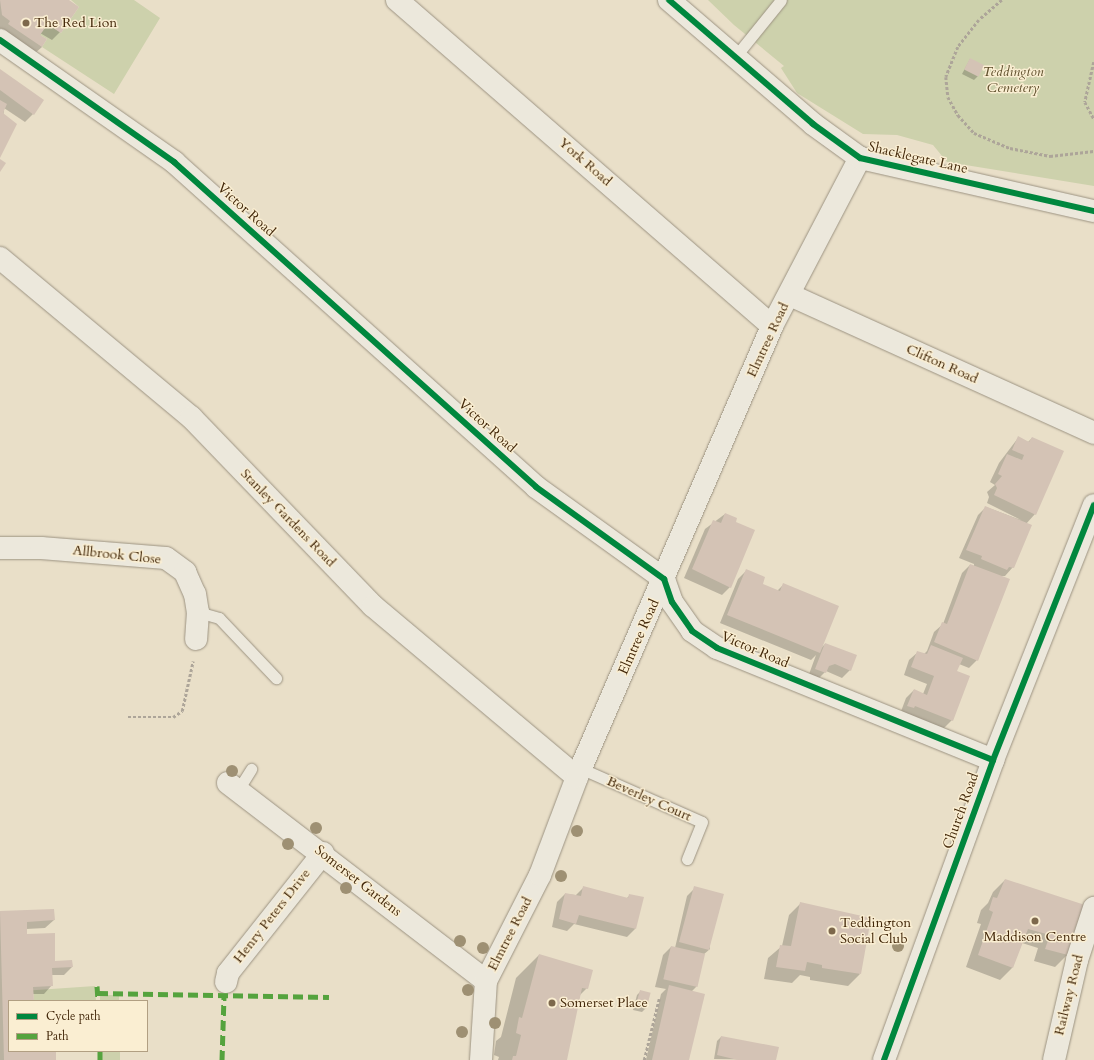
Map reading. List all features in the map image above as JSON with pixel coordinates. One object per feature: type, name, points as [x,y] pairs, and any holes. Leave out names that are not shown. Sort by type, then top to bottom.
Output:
[{"type":"street","name":"York Road","points":[[397,0],[772,326]]},
{"type":"street","name":"Shacklegate Lane","points":[[669,0],[813,124],[860,158],[1094,211]]},
{"type":"street","name":"Victor Road","points":[[0,40],[174,162],[536,487],[664,579],[672,602],[692,630],[718,648],[993,760]]},
{"type":"street","name":"Elmtree Road","points":[[481,1060],[486,981],[540,875],[578,772],[664,579],[772,326],[790,295],[860,158]]},
{"type":"street","name":"Stanley Gardens Road","points":[[0,258],[191,416],[373,606],[578,772]]},
{"type":"street","name":"Clifton Road","points":[[790,295],[1094,433]]},
{"type":"street","name":"Church Road","points":[[884,1060],[993,760],[1094,505]]},
{"type":"street","name":"Allbrook Close","points":[[0,548],[41,548],[166,558],[185,572],[195,594],[198,612],[196,639]]},
{"type":"street","name":"Somerset Gardens","points":[[233,786],[323,853],[486,981]]},
{"type":"street","name":"Henry Peters Drive","points":[[226,982],[228,973],[323,853]]},
{"type":"street","name":"Railway Road","points":[[1054,1060],[1077,960],[1094,908]]},
{"type":"lane","points":[[735,57],[781,0]]},
{"type":"lane","points":[[198,612],[219,618],[276,678]]},
{"type":"lane","points":[[233,786],[251,769]]},
{"type":"lane","name":"Beverley Court","points":[[578,772],[702,822],[687,859]]},
{"type":"path","points":[[1002,0],[979,20],[958,46],[946,77],[948,96],[958,115],[974,133],[1010,148],[1050,156],[1094,151]]},
{"type":"path","points":[[1094,62],[1085,102],[1094,119]]},
{"type":"path","points":[[128,717],[174,717],[182,711],[190,679],[196,639]]},
{"type":"path","points":[[644,1060],[659,999]]},
{"type":"green space","points":[[71,0],[134,0],[160,18],[114,94],[42,47],[47,39],[40,35],[44,22],[61,33],[79,7]]},
{"type":"green space","name":"Teddington Cemetery","points":[[708,0],[1094,0],[1094,186],[947,162],[933,145],[897,135],[863,134],[797,93],[781,68],[784,66],[734,25]]},
{"type":"green space","points":[[95,986],[96,1000],[34,1000],[33,990]]},
{"type":"green space","points":[[100,995],[119,995],[119,1000],[100,1000]]},
{"type":"green space","points":[[102,1052],[120,1052],[120,1060],[102,1060]]},
{"type":"building","name":"The Red Lion","points":[[0,0],[69,0],[79,7],[61,33],[44,22],[45,28],[40,35],[47,39],[42,47],[8,24],[10,21],[2,15]]},
{"type":"building","points":[[970,58],[984,65],[978,77],[964,70]]},
{"type":"building","points":[[0,69],[44,100],[34,115],[0,90]]},
{"type":"building","points":[[0,100],[7,104],[3,113],[17,124],[0,158]]},
{"type":"building","points":[[0,159],[6,163],[0,172]]},
{"type":"building","points":[[1018,436],[1029,442],[1032,437],[1064,451],[1036,515],[994,495],[997,488],[995,484],[1002,476],[998,474],[1007,454],[1022,460],[1024,455],[1012,450]]},
{"type":"building","points":[[985,506],[1032,525],[1014,568],[1009,567],[1007,570],[981,559],[982,556],[966,550]]},
{"type":"building","points":[[725,513],[737,518],[736,522],[755,530],[731,588],[692,569],[713,520],[721,523]]},
{"type":"building","points":[[970,564],[1010,579],[978,661],[934,642],[942,622],[947,624]]},
{"type":"building","points":[[746,569],[765,577],[763,584],[780,591],[783,583],[839,606],[820,653],[727,615]]},
{"type":"building","points":[[825,643],[857,655],[851,671],[835,664],[829,666],[826,673],[815,669]]},
{"type":"building","points":[[931,645],[963,658],[957,671],[970,676],[953,721],[915,706],[914,708],[907,706],[914,689],[927,695],[934,676],[911,667],[917,651],[927,654]]},
{"type":"building","name":"Maddison Centre","points":[[1005,879],[1085,905],[1068,955],[1045,949],[1050,935],[1028,929],[1013,968],[978,955],[993,912],[989,910],[993,897],[997,898]]},
{"type":"building","points":[[583,886],[628,898],[629,894],[644,897],[636,929],[579,915],[576,924],[559,919],[565,893],[581,896]]},
{"type":"building","points":[[694,886],[724,894],[709,950],[679,942]]},
{"type":"building","name":"Teddington Social Club","points":[[800,902],[871,918],[861,974],[822,968],[822,965],[807,962],[805,971],[776,967],[780,945],[791,946]]},
{"type":"building","points":[[54,909],[55,920],[27,922],[27,934],[55,933],[55,961],[72,960],[73,967],[52,968],[53,986],[33,987],[34,1000],[8,1000],[8,1052],[56,1052],[56,1060],[4,1060],[0,911]]},
{"type":"building","points":[[671,946],[705,954],[697,987],[663,979]]},
{"type":"building","name":"Somerset Place","points":[[539,954],[593,970],[588,989],[582,988],[567,1060],[512,1060],[513,1056],[516,1056],[521,1035],[516,1033],[519,1017],[522,1018]]},
{"type":"building","points":[[669,985],[705,994],[689,1060],[652,1060]]},
{"type":"building","points":[[640,990],[651,993],[646,1008],[636,1005]]},
{"type":"building","points":[[721,1036],[779,1047],[776,1060],[738,1060],[717,1055]]},
{"type":"marked path","points":[[97,986],[98,1000]]},
{"type":"marked path","points":[[98,993],[329,997]]},
{"type":"marked path","points":[[222,1060],[224,995]]},
{"type":"marked path","points":[[100,1052],[100,1060]]},
{"type":"cycle path","points":[[669,0],[813,124],[860,158],[1094,211]]},
{"type":"cycle path","points":[[0,40],[174,162],[536,487],[664,579],[672,602],[692,631],[717,648],[993,760]]},
{"type":"cycle path","points":[[884,1060],[993,760],[1094,505]]},
{"type":"place","name":"The Red Lion","points":[[26,23]]},
{"type":"place","name":"Maddison Centre","points":[[1035,921]]},
{"type":"place","name":"Teddington Social Club","points":[[832,931]]},
{"type":"place","name":"Somerset Place","points":[[552,1003]]}]
